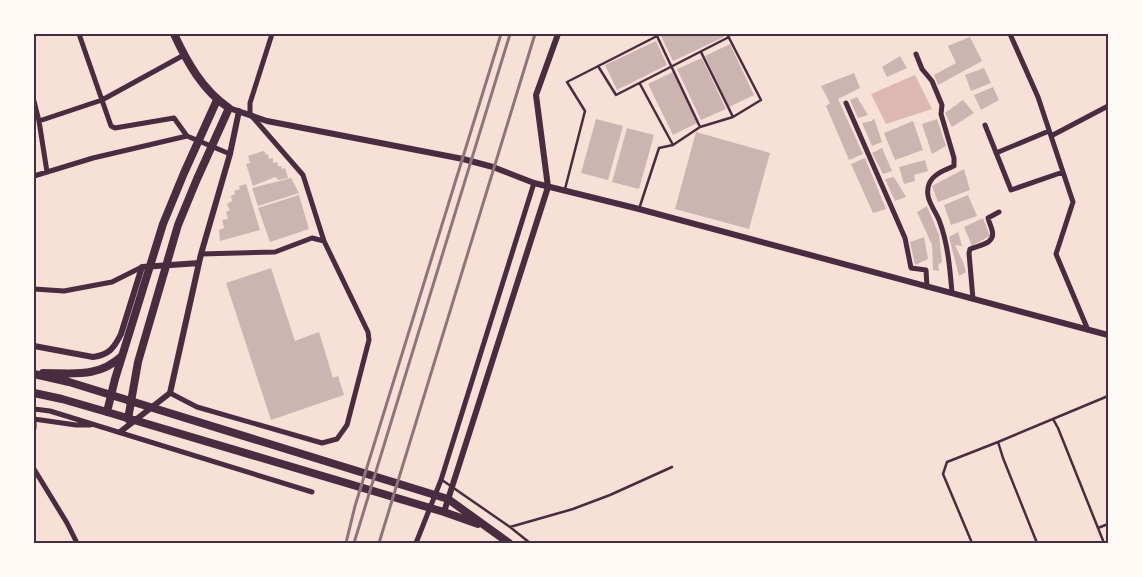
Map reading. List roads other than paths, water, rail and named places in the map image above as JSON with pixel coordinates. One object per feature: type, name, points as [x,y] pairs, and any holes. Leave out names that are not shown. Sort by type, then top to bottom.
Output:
[{"type":"main road","points":[[128,418],[138,362],[178,225],[230,108],[218,100],[200,80],[184,55],[174,34]]},
{"type":"main road","points":[[107,412],[115,379],[163,224],[218,100]]},
{"type":"main road","points":[[34,373],[85,374],[107,367],[123,355]]},
{"type":"main road","points":[[34,373],[69,382],[448,499],[510,543]]},
{"type":"main road","points":[[34,393],[128,418],[444,512],[485,526]]},
{"type":"street","points":[[79,34],[111,126],[115,128],[174,118],[187,136],[230,154]]},
{"type":"street","points":[[170,393],[197,407],[322,443],[337,439],[346,425],[369,340],[368,332],[324,241],[303,175],[250,114],[250,103],[272,34]]},
{"type":"street","points":[[444,512],[548,187],[536,95],[558,34]]},
{"type":"street","points":[[1010,34],[1038,97],[1072,202],[1056,254],[1088,330]]},
{"type":"street","points":[[916,54],[922,69],[932,81],[942,105],[941,114],[954,158],[954,166],[939,173],[930,181],[928,188],[928,198],[939,220],[944,238],[952,294]]},
{"type":"street","points":[[39,121],[102,100],[184,55]]},
{"type":"street","points":[[34,101],[47,172]]},
{"type":"street","points":[[846,103],[905,238],[911,268],[926,270],[927,287]]},
{"type":"street","points":[[996,153],[1050,134],[1108,106]]},
{"type":"street","points":[[230,108],[267,121],[463,159],[493,167],[548,187],[639,209],[1108,335]]},
{"type":"street","points":[[120,432],[170,393],[201,254],[230,154],[239,111]]},
{"type":"street","points":[[985,125],[1012,190],[1063,172]]},
{"type":"street","points":[[34,176],[93,158],[187,136]]},
{"type":"street","points":[[416,543],[441,480],[534,183]]},
{"type":"street","points":[[973,299],[970,248],[991,241],[993,231],[988,218],[999,212]]},
{"type":"street","points":[[201,254],[275,252],[312,238],[324,241]]},
{"type":"street","points":[[34,289],[64,291],[112,282],[142,267],[199,263]]},
{"type":"street","points":[[34,346],[93,357],[109,352],[121,334],[142,267]]},
{"type":"street","points":[[34,409],[50,411],[312,492]]},
{"type":"street","points":[[34,428],[34,419],[98,426]]},
{"type":"street","points":[[34,469],[77,543]]},
{"type":"lane","points":[[565,191],[585,111],[567,82],[661,34]]},
{"type":"lane","points":[[598,66],[616,96],[701,52],[728,35],[761,100],[733,117],[700,126],[674,145],[659,148],[639,209]]},
{"type":"lane","points":[[657,36],[700,126]]},
{"type":"lane","points":[[701,52],[733,117]]},
{"type":"lane","points":[[640,84],[674,145]]},
{"type":"lane","points":[[972,543],[942,474],[947,462],[1108,396]]},
{"type":"lane","points":[[1053,419],[1104,543]]},
{"type":"lane","points":[[998,442],[1037,543]]},
{"type":"lane","points":[[510,527],[573,509],[610,495],[672,466]]},
{"type":"lane","points":[[441,480],[510,527],[530,543]]},
{"type":"lane","points":[[1098,528],[1108,524]]},
{"type":"railway","points":[[346,543],[355,506],[501,34]]},
{"type":"railway","points":[[354,543],[510,34]]},
{"type":"railway","points":[[379,543],[535,34]]}]
